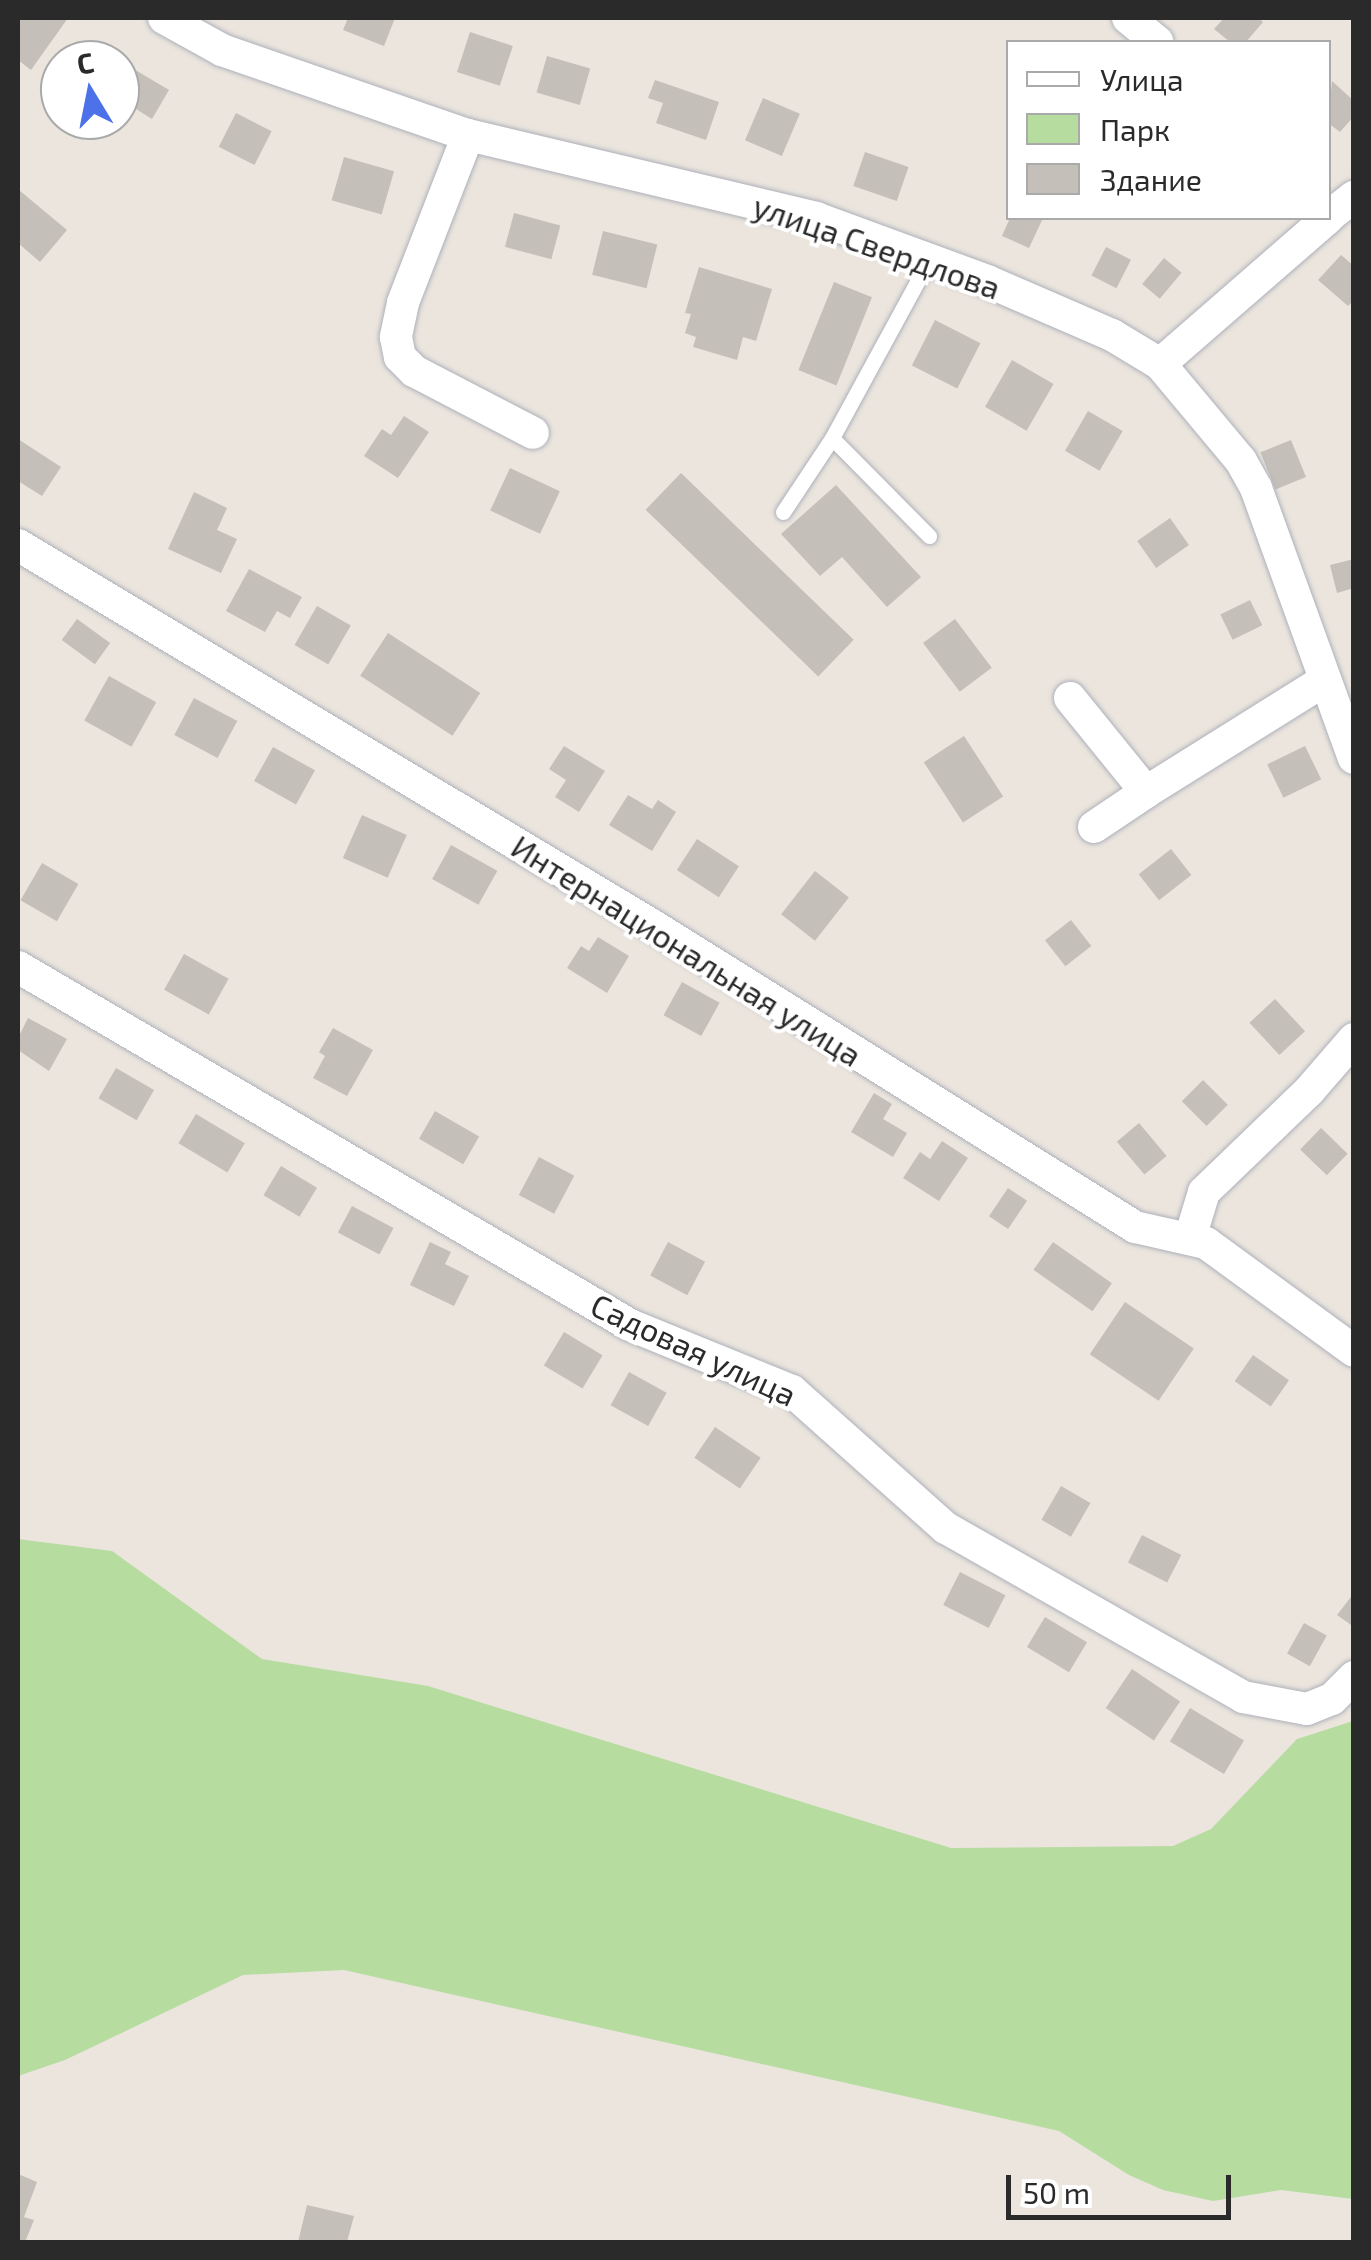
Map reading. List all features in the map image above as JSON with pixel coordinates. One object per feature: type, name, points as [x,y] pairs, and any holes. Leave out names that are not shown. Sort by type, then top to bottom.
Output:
[{"type":"street","name":"улица Свердлова","points":[[164,18],[222,50],[468,135],[816,218],[987,281],[1112,335],[1160,364],[1240,461],[1256,488],[1354,758]]},
{"type":"street","points":[[1128,18],[1156,40]]},
{"type":"street","points":[[468,135],[402,303],[396,337],[400,357],[414,371],[533,433]]},
{"type":"street","points":[[1160,364],[1318,220]]},
{"type":"street","name":"Интернациональная улица","points":[[18,545],[655,927],[1135,1226],[1151,1234],[1190,1238],[1218,1250],[1354,1351]]},
{"type":"street","points":[[1094,827],[1325,680]]},
{"type":"street","points":[[1070,698],[1146,792]]},
{"type":"street","name":"Садовая улица","points":[[18,967],[630,1325],[792,1390],[946,1528],[1243,1697],[1308,1710],[1332,1699],[1354,1677]]},
{"type":"street","points":[[1190,1238],[1204,1192],[1309,1091],[1354,1040]]},
{"type":"lane","points":[[783,512],[832,438],[928,262]]},
{"type":"lane","points":[[832,438],[929,536]]},
{"type":"green space","points":[[18,1539],[112,1551],[262,1659],[428,1686],[951,1848],[1173,1846],[1211,1829],[1297,1739],[1353,1721],[1353,2199],[1281,2190],[1213,2201],[1163,2190],[1129,2175],[1059,2131],[344,1970],[243,1975],[65,2060],[18,2076]]},
{"type":"building","points":[[19,18],[68,18],[52,40],[40,40],[40,57],[31,70],[18,60]]},
{"type":"building","points":[[348,18],[395,18],[384,46],[343,30]]},
{"type":"building","points":[[1224,18],[1258,18],[1263,22],[1248,40],[1228,40],[1214,29]]},
{"type":"building","points":[[470,32],[513,46],[500,86],[457,72]]},
{"type":"building","points":[[547,56],[590,68],[580,105],[537,93]]},
{"type":"building","points":[[140,73],[169,90],[152,119],[140,112]]},
{"type":"building","points":[[655,80],[719,102],[706,140],[656,123],[663,103],[648,98]]},
{"type":"building","points":[[1332,81],[1354,101],[1354,116],[1340,132],[1331,125]]},
{"type":"building","points":[[763,98],[800,114],[782,156],[745,140]]},
{"type":"building","points":[[236,113],[272,131],[254,165],[219,147]]},
{"type":"building","points":[[865,152],[908,167],[897,201],[853,186]]},
{"type":"building","points":[[344,157],[394,171],[382,215],[332,200]]},
{"type":"building","points":[[19,190],[67,230],[40,262],[18,243]]},
{"type":"building","points":[[514,213],[560,225],[551,259],[505,247]]},
{"type":"building","points":[[1009,220],[1042,220],[1029,248],[1002,236]]},
{"type":"building","points":[[603,231],[657,245],[646,288],[592,275]]},
{"type":"building","points":[[1106,247],[1131,260],[1116,288],[1091,276]]},
{"type":"building","points":[[1341,255],[1354,266],[1354,300],[1348,306],[1318,280]]},
{"type":"building","points":[[1164,258],[1182,273],[1160,299],[1142,284]]},
{"type":"building","points":[[699,267],[772,289],[756,341],[743,337],[737,360],[693,347],[696,337],[685,333],[691,314],[685,313]]},
{"type":"building","points":[[834,282],[872,297],[836,385],[798,370]]},
{"type":"building","points":[[935,320],[980,343],[957,389],[912,365]]},
{"type":"building","points":[[1012,360],[1054,384],[1027,431],[985,407]]},
{"type":"building","points":[[1088,411],[1123,431],[1100,471],[1065,451]]},
{"type":"building","points":[[404,416],[429,432],[398,478],[364,456],[382,429],[391,435]]},
{"type":"building","points":[[18,439],[61,467],[42,496],[18,481]]},
{"type":"building","points":[[1291,440],[1306,477],[1275,489],[1260,452]]},
{"type":"building","points":[[510,468],[560,491],[540,534],[490,511]]},
{"type":"building","points":[[681,473],[854,640],[818,676],[646,510]]},
{"type":"building","points":[[836,485],[921,577],[887,607],[842,557],[820,576],[781,534]]},
{"type":"building","points":[[194,492],[227,508],[217,530],[237,539],[221,573],[168,549]]},
{"type":"building","points":[[1170,518],[1189,545],[1156,568],[1137,541]]},
{"type":"building","points":[[1354,559],[1354,588],[1337,593],[1330,565]]},
{"type":"building","points":[[249,569],[302,597],[290,618],[277,611],[265,632],[226,611]]},
{"type":"building","points":[[1250,600],[1262,625],[1233,640],[1220,614]]},
{"type":"building","points":[[317,606],[351,626],[328,664],[294,645]]},
{"type":"building","points":[[77,619],[110,643],[95,664],[62,640]]},
{"type":"building","points":[[955,619],[992,668],[960,692],[923,643]]},
{"type":"building","points":[[388,633],[480,693],[452,736],[360,676]]},
{"type":"building","points":[[109,676],[156,702],[132,747],[84,721]]},
{"type":"building","points":[[194,698],[237,721],[218,758],[174,735]]},
{"type":"building","points":[[964,736],[1003,796],[963,823],[924,762]]},
{"type":"building","points":[[564,746],[605,771],[579,812],[555,797],[566,780],[549,769]]},
{"type":"building","points":[[1305,746],[1321,779],[1283,798],[1267,764]]},
{"type":"building","points":[[273,747],[315,770],[296,804],[254,781]]},
{"type":"building","points":[[628,795],[652,809],[658,800],[676,812],[652,851],[609,825]]},
{"type":"building","points":[[362,815],[407,835],[388,878],[343,858]]},
{"type":"building","points":[[697,839],[739,866],[719,897],[677,870]]},
{"type":"building","points":[[451,845],[497,871],[478,905],[432,879]]},
{"type":"building","points":[[1171,849],[1191,875],[1159,900],[1139,874]]},
{"type":"building","points":[[42,863],[78,884],[57,921],[20,900]]},
{"type":"building","points":[[815,871],[849,897],[815,941],[781,914]]},
{"type":"building","points":[[1071,920],[1091,946],[1065,966],[1045,940]]},
{"type":"building","points":[[598,937],[629,956],[607,993],[567,968],[581,946],[589,951]]},
{"type":"building","points":[[184,954],[229,979],[209,1015],[164,990]]},
{"type":"building","points":[[682,982],[720,1003],[701,1036],[664,1015]]},
{"type":"building","points":[[1275,999],[1305,1031],[1279,1055],[1249,1023]]},
{"type":"building","points":[[28,1018],[67,1039],[49,1071],[18,1050],[18,1038]]},
{"type":"building","points":[[333,1028],[373,1050],[347,1096],[313,1078],[325,1056],[319,1052]]},
{"type":"building","points":[[116,1068],[154,1090],[137,1120],[99,1098]]},
{"type":"building","points":[[1203,1080],[1228,1105],[1207,1126],[1182,1101]]},
{"type":"building","points":[[874,1093],[892,1104],[883,1119],[907,1133],[893,1157],[851,1132]]},
{"type":"building","points":[[435,1111],[479,1136],[463,1164],[419,1139]]},
{"type":"building","points":[[196,1114],[245,1143],[227,1173],[178,1143]]},
{"type":"building","points":[[1139,1123],[1167,1156],[1144,1175],[1117,1142]]},
{"type":"building","points":[[1321,1128],[1348,1154],[1327,1175],[1300,1150]]},
{"type":"building","points":[[942,1141],[968,1158],[939,1201],[903,1178],[920,1152],[930,1159]]},
{"type":"building","points":[[539,1157],[574,1176],[554,1214],[519,1195]]},
{"type":"building","points":[[281,1166],[317,1188],[299,1217],[263,1195]]},
{"type":"building","points":[[1008,1188],[1027,1201],[1008,1229],[989,1216]]},
{"type":"building","points":[[352,1206],[393,1228],[379,1255],[338,1232]]},
{"type":"building","points":[[430,1242],[451,1252],[445,1264],[469,1276],[454,1306],[410,1285]]},
{"type":"building","points":[[668,1242],[705,1262],[687,1295],[650,1276]]},
{"type":"building","points":[[1053,1242],[1112,1283],[1092,1311],[1033,1270]]},
{"type":"building","points":[[1125,1302],[1194,1348],[1159,1401],[1090,1354]]},
{"type":"building","points":[[564,1332],[603,1355],[582,1389],[544,1365]]},
{"type":"building","points":[[1253,1355],[1289,1380],[1271,1406],[1235,1381]]},
{"type":"building","points":[[629,1372],[667,1393],[648,1426],[611,1405]]},
{"type":"building","points":[[715,1427],[761,1458],[740,1488],[694,1458]]},
{"type":"building","points":[[1061,1486],[1090,1503],[1071,1537],[1042,1520]]},
{"type":"building","points":[[1142,1535],[1181,1555],[1167,1583],[1128,1563]]},
{"type":"building","points":[[960,1572],[1005,1595],[989,1628],[943,1605]]},
{"type":"building","points":[[1354,1593],[1354,1627],[1337,1615]]},
{"type":"building","points":[[1045,1617],[1087,1642],[1069,1672],[1027,1647]]},
{"type":"building","points":[[1304,1623],[1327,1636],[1310,1666],[1287,1654]]},
{"type":"building","points":[[1132,1669],[1180,1701],[1154,1740],[1106,1708]]},
{"type":"building","points":[[1190,1708],[1244,1740],[1224,1774],[1170,1741]]},
{"type":"building","points":[[18,2174],[37,2182],[24,2217],[34,2220],[25,2242],[18,2242]]},
{"type":"building","points":[[307,2205],[354,2216],[347,2242],[298,2242]]}]
